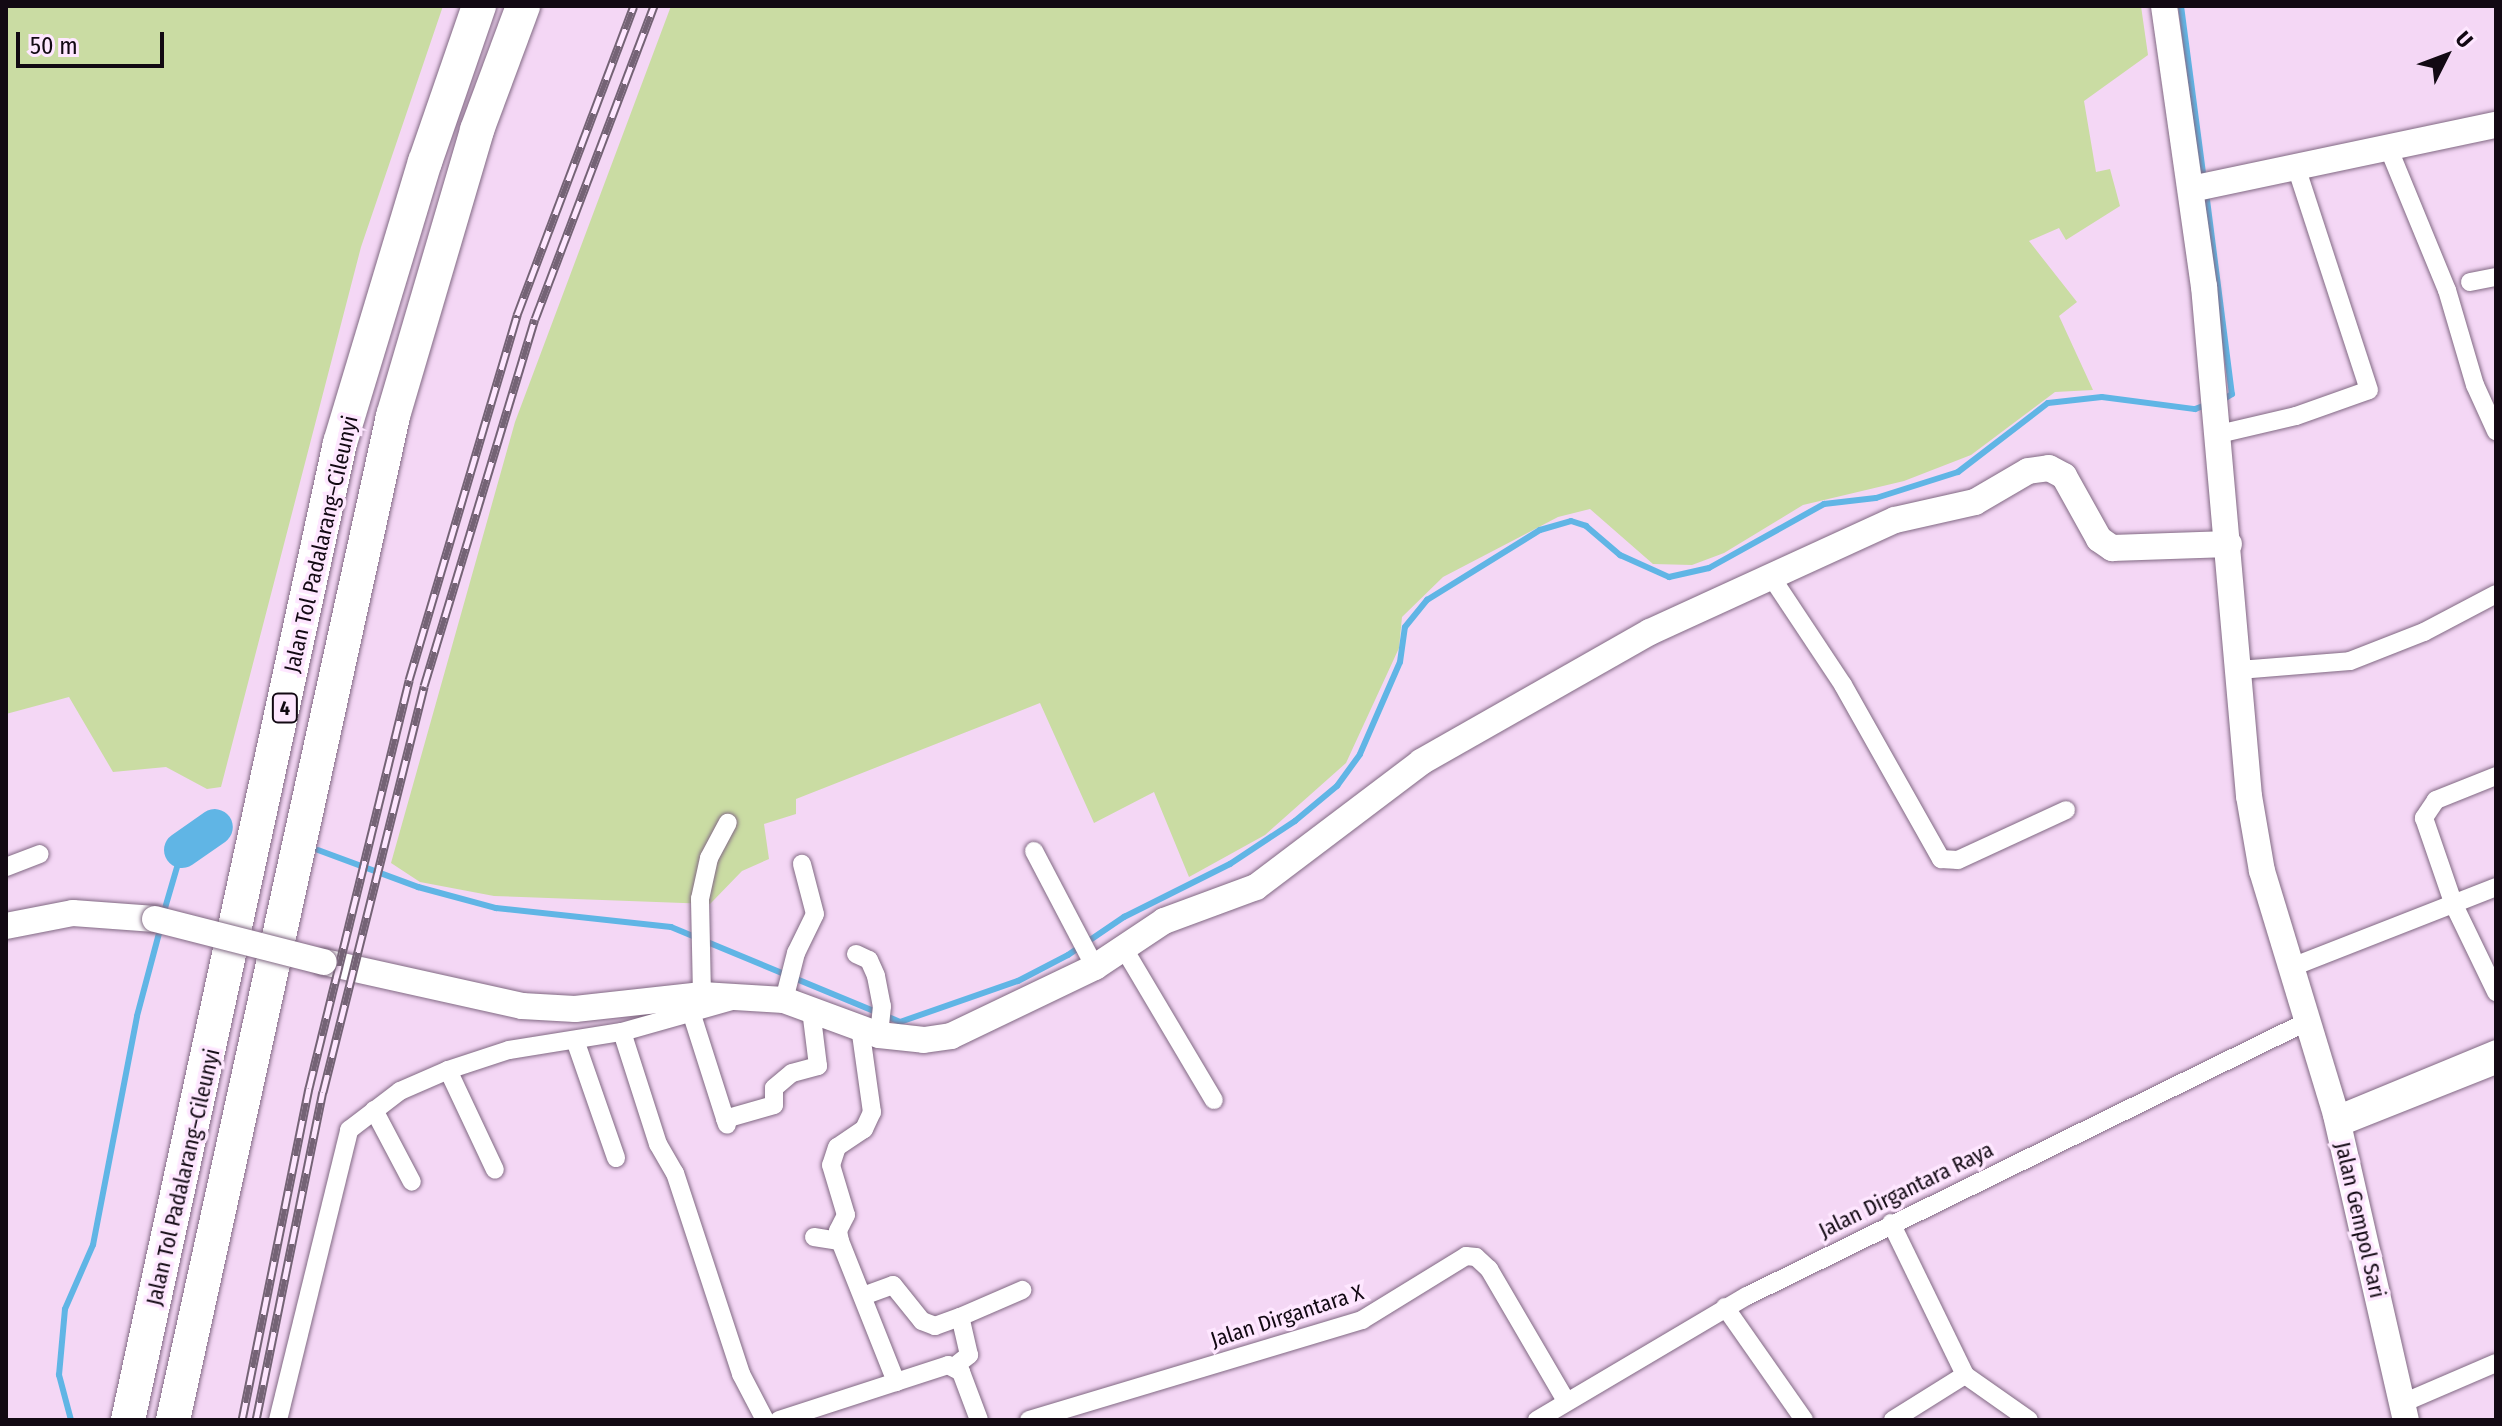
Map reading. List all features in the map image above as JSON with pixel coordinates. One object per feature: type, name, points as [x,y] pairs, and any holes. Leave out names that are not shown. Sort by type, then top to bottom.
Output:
[{"type":"highway","name":"Jalan Tol Padalarang–Cileunyi","points":[[128,1420],[340,443],[425,162],[479,6]]},
{"type":"highway","name":"Jalan Tol Padalarang–Cileunyi","points":[[173,1420],[393,416],[477,130],[523,6]]},
{"type":"street","name":"Jalan Gempol Sari","points":[[2164,6],[2203,186],[2213,385],[2249,796],[2262,871],[2337,1122],[2405,1412]]},
{"type":"street","points":[[2203,186],[2496,125]]},
{"type":"street","points":[[2388,147],[2447,290],[2475,385],[2496,431]]},
{"type":"street","points":[[2218,427],[2296,416],[2369,390],[2296,167]]},
{"type":"street","points":[[2470,282],[2496,277]]},
{"type":"street","points":[[6,926],[73,913],[155,919],[324,962],[522,1006],[575,1009],[697,1005],[785,993],[811,1010],[876,1023],[924,1040],[951,1036],[1089,957],[1123,947],[1164,921],[1267,880],[1421,762],[1650,632],[1895,520],[1975,502],[2036,468],[2060,472],[2099,539],[2112,548],[2229,544]]},
{"type":"street","points":[[1772,578],[1843,685],[1941,859],[1958,860],[2066,810]]},
{"type":"street","points":[[2239,670],[2350,661],[2424,632],[2496,594]]},
{"type":"street","points":[[2496,776],[2436,800],[2424,818],[2454,905],[2496,992]]},
{"type":"street","points":[[728,823],[704,875],[701,919],[704,951],[697,1005],[726,1122],[774,1105],[774,1088],[792,1073],[818,1066],[811,1010]]},
{"type":"street","points":[[1034,851],[1089,957]]},
{"type":"street","points":[[6,867],[40,854]]},
{"type":"street","points":[[785,993],[791,965],[815,914],[802,864]]},
{"type":"street","points":[[2292,967],[2496,887]]},
{"type":"street","points":[[1123,947],[1214,1100]]},
{"type":"street","points":[[856,954],[869,960],[876,1023],[872,1112],[864,1129],[841,1143],[831,1157],[846,1215],[838,1231],[840,1241],[896,1382]]},
{"type":"street","points":[[278,1420],[349,1130],[420,1080],[509,1050],[622,1032],[697,1005]]},
{"type":"street","name":"Jalan Dirgantara Raya","points":[[1537,1420],[1725,1307],[2308,1021]]},
{"type":"street","points":[[622,1032],[658,1144],[675,1173],[741,1374],[765,1420]]},
{"type":"street","points":[[575,1040],[616,1158]]},
{"type":"street","points":[[2337,1122],[2496,1049]]},
{"type":"street","points":[[2337,1122],[2496,1065]]},
{"type":"street","points":[[448,1070],[495,1170]]},
{"type":"street","points":[[374,1110],[412,1182]]},
{"type":"street","points":[[1891,1223],[1965,1375],[2029,1420]]},
{"type":"street","points":[[814,1237],[840,1241]]},
{"type":"street","name":"Jalan Dirgantara X","points":[[1029,1420],[1362,1320],[1466,1256],[1476,1257],[1489,1269],[1566,1401]]},
{"type":"street","points":[[863,1296],[893,1285],[922,1321],[935,1326],[1022,1290]]},
{"type":"street","points":[[1725,1307],[1804,1420]]},
{"type":"street","points":[[779,1420],[955,1366],[969,1355],[960,1317]]},
{"type":"street","points":[[2405,1412],[2496,1363]]},
{"type":"street","points":[[955,1366],[979,1420]]},
{"type":"street","points":[[1893,1420],[1965,1375]]},
{"type":"green space","points":[[6,6],[443,6],[361,247],[221,787],[207,789],[166,767],[113,772],[69,697],[6,714]]},
{"type":"green space","points":[[671,6],[2141,6],[2148,55],[2084,101],[2096,172],[2110,169],[2120,206],[2066,240],[2059,228],[2029,241],[2077,302],[2059,316],[2093,390],[2055,392],[1971,455],[1904,481],[1803,505],[1724,553],[1692,565],[1653,564],[1590,509],[1558,517],[1443,577],[1402,617],[1399,648],[1346,763],[1265,835],[1189,877],[1154,792],[1094,823],[1040,703],[796,799],[796,814],[764,824],[769,859],[742,871],[710,904],[494,896],[420,882],[391,863],[515,422]]},
{"type":"waterway","points":[[2181,6],[2204,181]]},
{"type":"waterway","points":[[2206,192],[2232,394],[2221,401]]},
{"type":"waterway","points":[[318,850],[418,887],[496,908],[671,927],[900,1022],[1018,981],[1068,955],[1124,917],[1230,864],[1295,821],[1337,786],[1360,754],[1400,662],[1405,627],[1427,600],[1540,530],[1571,521],[1586,526],[1620,555],[1669,577],[1709,568],[1824,504],[1876,498],[1958,472],[2048,403],[2102,397],[2195,409],[2206,405]]},
{"type":"waterway","points":[[182,850],[215,827]]},
{"type":"waterway","points":[[163,915],[182,850]]},
{"type":"waterway","points":[[71,1420],[59,1375],[65,1309],[93,1245],[137,1016],[161,926]]},
{"type":"railway","points":[[242,1420],[309,1088],[409,680],[517,315],[634,6]]},
{"type":"railway","points":[[256,1420],[323,1092],[424,686],[535,319],[654,6]]}]
